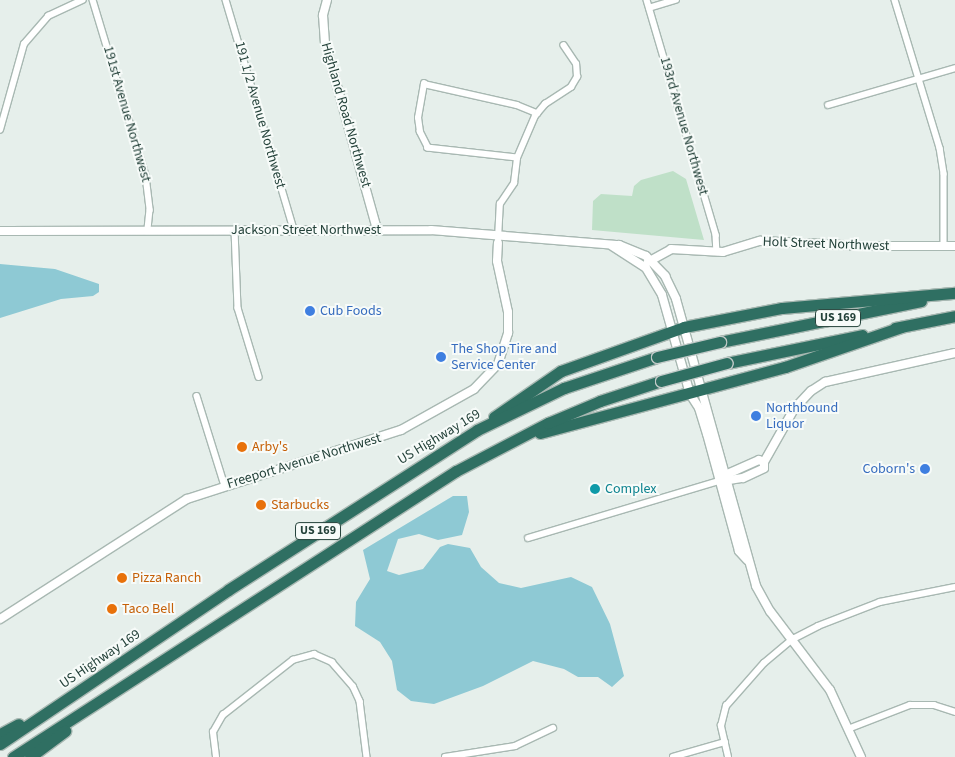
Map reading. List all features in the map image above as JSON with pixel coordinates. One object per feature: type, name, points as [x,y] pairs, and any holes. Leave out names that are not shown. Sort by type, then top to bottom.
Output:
[{"type":"highway","points":[[477,430],[524,394],[561,371],[672,330],[782,308],[955,293]]},
{"type":"highway","name":"US Highway 169","points":[[0,744],[228,590],[477,430],[564,388],[657,357],[955,293]]},
{"type":"highway","name":"US 169","points":[[13,757],[487,453],[573,412],[661,381],[727,364],[955,316]]},
{"type":"highway","points":[[487,453],[538,433],[702,391],[830,353],[901,327]]},
{"type":"highway","points":[[0,734],[74,695]]},
{"type":"highway","points":[[30,757],[104,698]]},
{"type":"street","points":[[0,130],[24,44],[48,16],[82,0]]},
{"type":"street","name":"191st Avenue Northwest","points":[[93,0],[146,176],[150,210],[148,230]]},
{"type":"street","name":"191 1/2 Avenue Northwest","points":[[226,0],[294,229]]},
{"type":"street","name":"Highland Road Northwest","points":[[327,0],[323,15],[325,43],[377,229]]},
{"type":"street","name":"193rd Avenue Northwest","points":[[647,0],[716,235],[717,252]]},
{"type":"street","points":[[650,8],[676,0]]},
{"type":"street","points":[[895,0],[942,161],[944,247]]},
{"type":"street","points":[[498,240],[500,204],[514,183],[517,158],[537,113],[571,87],[577,76],[576,64],[564,46]]},
{"type":"street","points":[[828,105],[955,68]]},
{"type":"street","points":[[517,158],[428,148],[420,132],[418,118],[424,84],[517,105],[537,113]]},
{"type":"street","name":"Jackson Street Northwest","points":[[0,231],[377,229],[498,240],[630,248],[651,260],[669,282],[690,346],[702,391]]},
{"type":"street","points":[[235,230],[238,308],[259,377]]},
{"type":"street","name":"Freeport Avenue Northwest","points":[[0,619],[177,505],[225,486],[401,430],[484,382],[498,364],[508,334],[508,312],[497,261],[498,240]]},
{"type":"street","name":"Holt Street Northwest","points":[[643,266],[671,249],[717,252],[760,241],[955,246]]},
{"type":"street","name":"Jackson Street Northwest","points":[[612,246],[643,266],[659,288],[690,394]]},
{"type":"street","points":[[719,480],[728,482],[764,468],[764,462],[794,409],[811,391],[826,382],[955,353]]},
{"type":"street","points":[[702,391],[747,547],[747,560]]},
{"type":"street","points":[[690,394],[699,408],[739,551],[747,560],[764,603],[794,639],[830,690],[861,757]]},
{"type":"street","points":[[197,396],[225,486]]},
{"type":"street","points":[[528,538],[719,480],[725,474],[758,460],[764,462]]},
{"type":"street","points":[[728,757],[721,719],[726,706],[764,663],[794,639],[810,629],[880,602],[955,587]]},
{"type":"street","points":[[216,757],[213,732],[223,715],[293,660],[314,654],[332,662],[353,686],[360,701],[367,757]]},
{"type":"street","points":[[848,729],[910,705],[934,705],[955,712]]},
{"type":"street","points":[[445,757],[515,746],[553,728]]},
{"type":"street","points":[[673,757],[724,742]]},
{"type":"green space","points":[[673,171],[686,179],[704,240],[592,230],[593,201],[601,194],[632,196],[634,186],[641,180]]},
{"type":"water","points":[[0,264],[55,269],[99,284],[99,292],[93,296],[61,299],[0,318]]},
{"type":"water","points":[[453,496],[467,496],[469,512],[462,535],[438,540],[419,534],[398,539],[387,571],[399,575],[423,569],[440,547],[448,544],[470,548],[481,567],[499,583],[521,588],[571,577],[592,587],[610,624],[624,676],[612,687],[598,677],[578,677],[564,669],[533,661],[483,686],[434,704],[411,701],[397,690],[392,661],[380,642],[355,626],[356,602],[370,579],[363,550]]},
{"type":"place","name":"Cub Foods","points":[[310,311]]},
{"type":"place","name":"The Shop Tire and Service Center","points":[[441,357]]},
{"type":"place","name":"Northbound Liquor","points":[[756,416]]},
{"type":"place","name":"Arby's","points":[[242,447]]},
{"type":"place","name":"Coborn's","points":[[925,469]]},
{"type":"place","name":"Complex","points":[[595,489]]},
{"type":"place","name":"Starbucks","points":[[261,505]]},
{"type":"place","name":"Pizza Ranch","points":[[122,578]]},
{"type":"place","name":"Taco Bell","points":[[112,609]]}]
